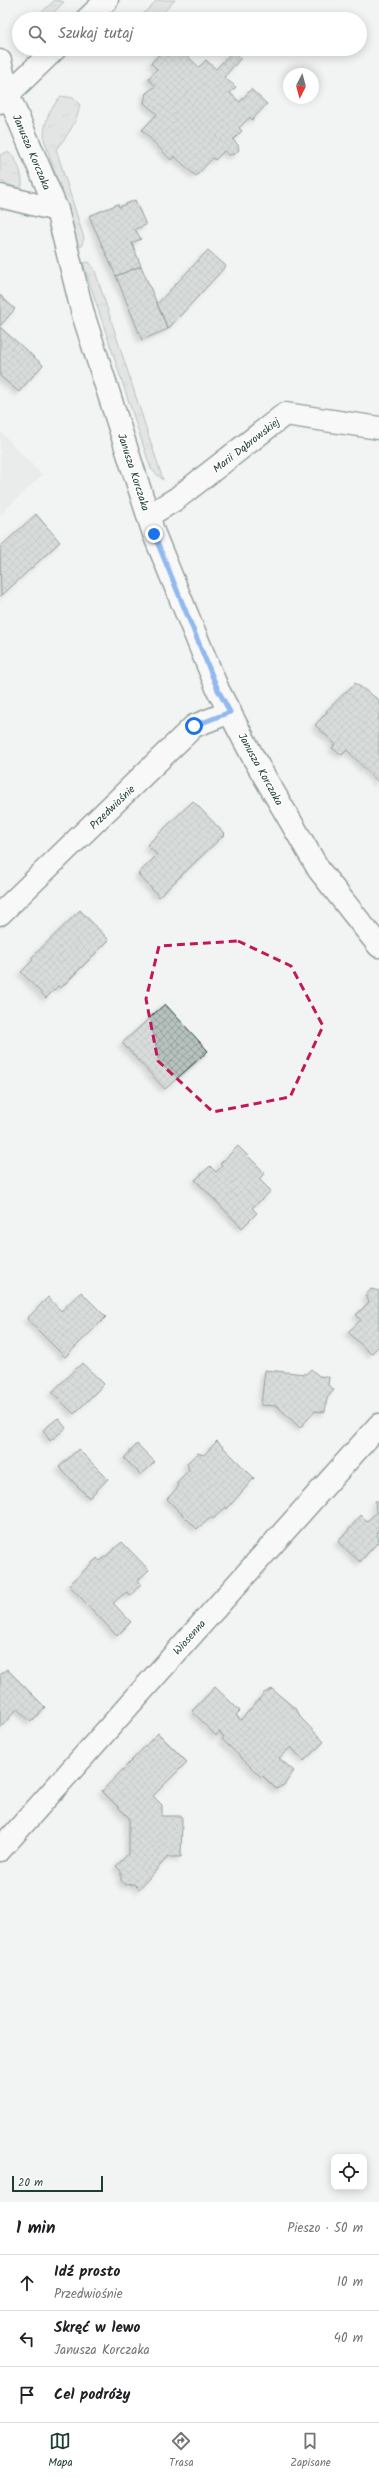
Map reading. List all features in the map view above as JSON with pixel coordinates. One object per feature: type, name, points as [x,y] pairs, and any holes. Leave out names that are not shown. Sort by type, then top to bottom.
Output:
[{"type":"street","points":[[94,12],[107,0]]},
{"type":"street","points":[[4,98],[49,56]]},
{"type":"street","name":"Janusza Korczaka","points":[[0,61],[4,98],[57,210],[83,314],[154,534],[212,676],[230,712],[318,870],[379,946]]},
{"type":"street","name":"Janusza Korczaka","points":[[0,196],[57,210]]},
{"type":"street","name":"Marii Dąbrowskiej","points":[[148,516],[176,499],[286,414],[379,428]]},
{"type":"street","name":"Przedwiośnie","points":[[0,914],[194,726],[230,712]]},
{"type":"street","name":"Wiosenna","points":[[0,1850],[379,1425]]},
{"type":"highlighted area","points":[[238,941],[291,966],[323,1026],[290,1097],[213,1112],[158,1061],[146,999],[159,946]]},
{"type":"shaded area","points":[[0,431],[42,475],[0,515]]},
{"type":"green space","points":[[55,0],[64,2],[54,12],[42,12]]},
{"type":"green space","points":[[157,0],[175,0],[164,12],[145,12]]},
{"type":"green space","points":[[61,96],[73,98],[80,105],[77,117],[71,128],[56,149],[84,238],[81,247],[78,246],[44,139],[46,121],[53,106]]},
{"type":"green space","points":[[7,152],[14,158],[20,172],[22,186],[17,188],[0,181],[0,155]]},
{"type":"green space","points":[[89,262],[94,268],[163,480],[151,469],[83,263]]},
{"type":"building","points":[[157,56],[187,56],[199,67],[206,60],[216,69],[228,56],[239,56],[241,58],[224,77],[236,87],[230,93],[240,102],[251,89],[267,104],[252,120],[250,117],[239,128],[242,131],[233,140],[238,145],[239,150],[235,154],[229,155],[224,151],[215,160],[213,158],[196,176],[174,156],[171,160],[142,130],[157,114],[144,103],[146,93],[156,86],[148,79],[157,69],[151,63]]},
{"type":"building","points":[[135,200],[146,225],[135,229],[141,239],[132,243],[141,266],[116,276],[89,216],[118,204],[119,207]]},
{"type":"building","points":[[208,250],[226,266],[168,329],[157,304]]},
{"type":"building","points":[[141,266],[168,329],[142,340],[116,276]]},
{"type":"building","points":[[0,295],[15,309],[0,326]]},
{"type":"building","points":[[0,327],[43,365],[19,392],[0,376]]},
{"type":"building","points":[[36,514],[60,542],[1,596],[0,547]]},
{"type":"building","points":[[355,683],[379,700],[379,783],[347,750],[342,755],[332,748],[335,744],[315,725],[327,712],[326,711]]},
{"type":"building","points":[[193,801],[225,834],[159,897],[138,874],[157,855],[147,845]]},
{"type":"building","points":[[80,910],[109,940],[61,988],[58,986],[46,998],[21,972],[33,960],[31,958]]},
{"type":"building","points":[[165,1004],[208,1051],[165,1089],[122,1043]]},
{"type":"building","points":[[238,1146],[265,1173],[259,1179],[271,1191],[252,1208],[257,1213],[242,1228],[195,1180],[210,1166],[216,1172],[222,1166],[220,1164]]},
{"type":"building","points":[[371,1289],[379,1291],[379,1346],[371,1354],[348,1332],[361,1320],[356,1315],[369,1302],[366,1295]]},
{"type":"building","points":[[81,1292],[106,1317],[65,1357],[27,1319],[48,1297],[61,1311]]},
{"type":"building","points":[[82,1363],[104,1384],[74,1414],[52,1392]]},
{"type":"building","points":[[311,1369],[319,1376],[329,1377],[328,1385],[334,1390],[327,1398],[325,1412],[315,1411],[300,1428],[277,1406],[261,1405],[265,1370],[306,1374]]},
{"type":"building","points":[[58,1418],[66,1428],[50,1441],[43,1430]]},
{"type":"building","points":[[217,1441],[254,1478],[227,1509],[226,1507],[213,1519],[210,1517],[197,1529],[167,1499],[179,1486],[176,1483],[189,1470],[187,1463],[198,1453],[204,1455]]},
{"type":"building","points":[[137,1444],[155,1462],[141,1475],[124,1458]]},
{"type":"building","points":[[78,1449],[108,1479],[89,1498],[59,1467]]},
{"type":"building","points":[[375,1501],[379,1501],[379,1529],[377,1531],[379,1541],[360,1562],[338,1542],[361,1515],[367,1521],[376,1513]]},
{"type":"building","points":[[122,1542],[149,1570],[138,1580],[141,1584],[130,1596],[126,1592],[113,1603],[131,1622],[117,1636],[69,1585],[97,1558],[100,1561]]},
{"type":"building","points":[[7,1669],[45,1707],[31,1722],[17,1709],[0,1728],[0,1674]]},
{"type":"building","points":[[215,1687],[240,1711],[236,1715],[241,1720],[264,1693],[272,1689],[297,1710],[301,1718],[324,1742],[304,1761],[291,1747],[279,1758],[294,1771],[284,1785],[276,1789],[263,1776],[261,1777],[222,1739],[224,1737],[219,1732],[216,1736],[192,1711]]},
{"type":"building","points":[[158,1733],[187,1762],[153,1796],[162,1805],[162,1816],[182,1816],[181,1857],[168,1857],[139,1889],[134,1884],[125,1885],[121,1880],[121,1871],[116,1866],[129,1853],[129,1818],[102,1791]]},
{"type":"route","points":[[154,534],[218,690],[230,712],[194,726]]}]
